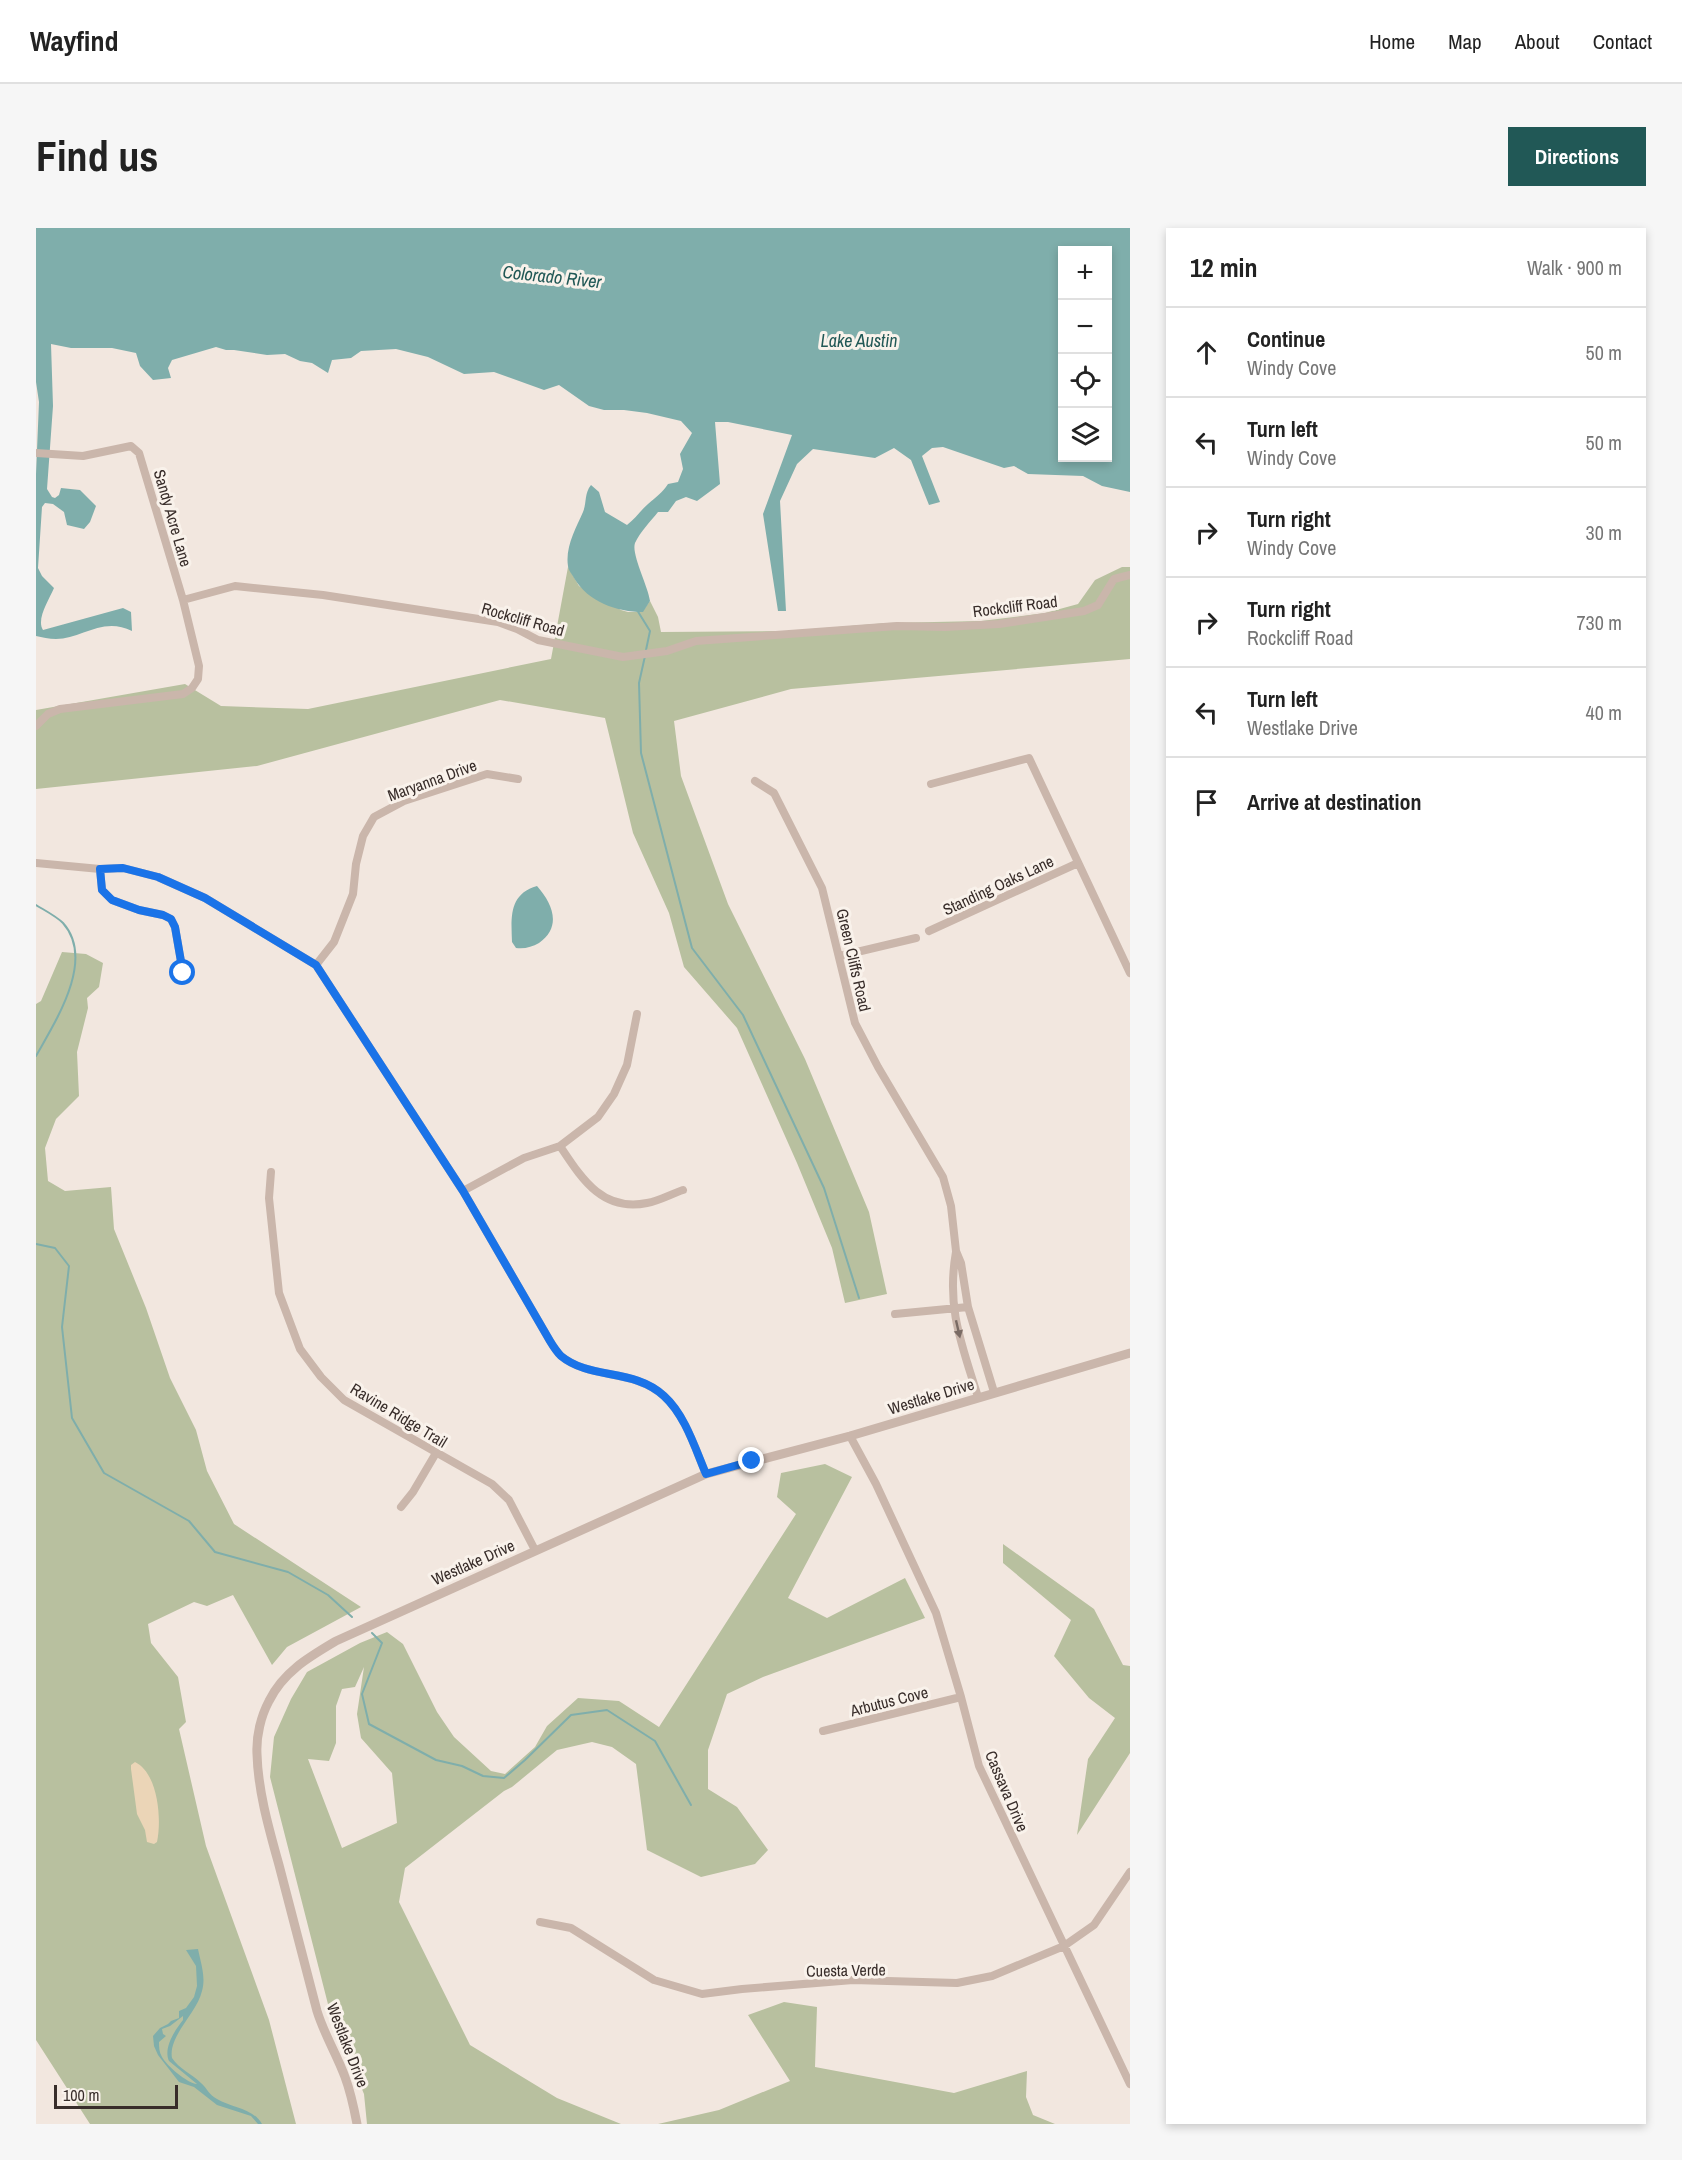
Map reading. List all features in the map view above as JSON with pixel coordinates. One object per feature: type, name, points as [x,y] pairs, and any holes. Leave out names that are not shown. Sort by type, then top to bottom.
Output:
[{"type":"street","name":"Sandy Acre Lane","points":[[36,453],[83,456],[131,446],[139,453],[183,600]]},
{"type":"street","name":"Rockcliff Road","points":[[183,600],[235,586],[323,596],[498,622],[538,640],[623,657],[667,651],[696,641],[897,626],[945,627],[999,624],[1084,611],[1098,605],[1114,579],[1130,574]]},
{"type":"street","points":[[36,726],[48,714],[60,709],[183,694],[192,688],[198,679],[199,666],[183,600]]},
{"type":"street","points":[[931,784],[1029,758],[1130,974]]},
{"type":"street","name":"Maryanna Drive","points":[[316,965],[334,942],[353,894],[356,864],[363,836],[374,817],[404,801],[487,774],[518,779]]},
{"type":"street","name":"Green Cliffs Road","points":[[755,781],[774,793],[822,888],[855,1023],[878,1067],[943,1177],[951,1206],[956,1251],[961,1263],[968,1307],[994,1392]]},
{"type":"street","points":[[36,863],[100,869],[123,868],[158,877],[205,898],[316,965],[463,1191],[561,1356],[585,1369],[629,1376],[664,1396],[676,1410],[691,1437],[706,1474]]},
{"type":"street","name":"Standing Oaks Lane","points":[[929,932],[1078,863]]},
{"type":"street","points":[[100,869],[102,890],[112,900],[171,919],[175,927],[183,973]]},
{"type":"street","points":[[840,956],[916,938]]},
{"type":"street","points":[[463,1191],[524,1158],[560,1146],[598,1117],[614,1094],[627,1065],[637,1014]]},
{"type":"street","points":[[560,1146],[580,1176],[597,1194],[620,1203],[647,1203],[683,1190]]},
{"type":"street","name":"Ravine Ridge Trail","points":[[271,1172],[269,1198],[279,1293],[300,1349],[321,1377],[344,1400],[492,1484],[509,1500],[535,1550]]},
{"type":"street","name":"Green Cliffs Road","points":[[956,1251],[952,1273],[957,1330],[978,1398]]},
{"type":"street","points":[[895,1314],[968,1307]]},
{"type":"street","name":"Westlake Drive","points":[[357,2124],[353,2099],[345,2075],[321,2024],[271,1835],[259,1780],[256,1752],[259,1729],[269,1701],[291,1671],[303,1660],[336,1641],[706,1474],[850,1436],[1130,1353]]},
{"type":"street","name":"Cassava Drive","points":[[850,1436],[876,1484],[936,1613],[979,1766],[1130,2084]]},
{"type":"street","points":[[401,1508],[436,1453]]},
{"type":"street","name":"Arbutus Cove","points":[[823,1731],[961,1697]]},
{"type":"street","name":"Cuesta Verde","points":[[540,1923],[571,1928],[654,1980],[702,1994],[853,1980],[957,1983],[992,1976],[1064,1946],[1094,1925],[1130,1872]]},
{"type":"green space","points":[[568,567],[579,586],[621,610],[642,612],[650,601],[658,617],[661,632],[788,631],[887,623],[981,621],[1045,613],[1078,604],[1095,580],[1122,567],[1130,567],[1130,659],[791,689],[674,721],[681,776],[728,904],[805,1059],[869,1212],[887,1294],[845,1303],[832,1248],[737,1028],[684,967],[669,913],[633,833],[605,718],[500,700],[257,766],[36,789],[36,710],[185,684],[221,706],[308,709],[551,659]]},
{"type":"green space","points":[[62,952],[86,954],[103,963],[99,987],[87,998],[88,1008],[77,1052],[79,1096],[56,1119],[45,1148],[48,1181],[65,1191],[111,1187],[114,1229],[146,1308],[170,1378],[196,1430],[207,1471],[234,1524],[361,1607],[287,1647],[272,1665],[233,1595],[207,1606],[194,1602],[148,1624],[151,1643],[178,1677],[186,1722],[179,1729],[206,1846],[269,2020],[296,2124],[90,2124],[36,2040],[36,1004],[41,1001]]},
{"type":"green space","points":[[825,1464],[852,1477],[788,1598],[827,1618],[905,1578],[925,1618],[763,1677],[727,1694],[708,1750],[708,1789],[737,1807],[768,1850],[755,1864],[701,1877],[647,1850],[636,1764],[612,1747],[592,1742],[557,1750],[405,1868],[399,1902],[470,2045],[557,2098],[621,2124],[367,2124],[364,2094],[330,2012],[270,1777],[274,1737],[291,1699],[307,1672],[360,1643],[387,1632],[403,1644],[437,1712],[454,1737],[491,1771],[505,1774],[535,1747],[547,1726],[578,1698],[619,1701],[659,1727],[796,1514],[777,1497],[781,1473]],"holes":[[[364,1667],[357,1714],[361,1738],[392,1773],[397,1823],[342,1848],[308,1759],[329,1761],[336,1743],[336,1706],[342,1689],[355,1687]]]},
{"type":"green space","points":[[1003,1544],[1094,1609],[1123,1665],[1130,1666],[1130,1753],[1077,1835],[1088,1759],[1115,1718],[1089,1698],[1054,1656],[1071,1620],[1003,1563]]},
{"type":"green space","points":[[784,2002],[817,2007],[815,2067],[954,2093],[1027,2071],[1026,2097],[1033,2115],[1055,2124],[658,2124],[719,2110],[790,2081],[748,2015]]},
{"type":"sand","points":[[135,1762],[149,1776],[156,1798],[159,1821],[157,1842],[154,1844],[147,1842],[145,1830],[137,1814],[131,1769],[131,1765]]},
{"type":"water","name":"Lake Austin","points":[[36,228],[1130,228],[1130,492],[1102,486],[1083,476],[1028,474],[1014,466],[1004,468],[943,447],[932,448],[922,456],[940,502],[929,505],[911,460],[894,448],[875,458],[813,449],[797,464],[780,501],[786,611],[778,611],[763,514],[792,435],[728,422],[715,422],[720,484],[697,501],[686,497],[676,501],[668,512],[658,512],[640,535],[635,543],[635,555],[650,601],[643,612],[633,612],[604,604],[580,586],[568,568],[570,545],[591,485],[599,492],[605,512],[627,525],[668,484],[678,482],[683,469],[680,454],[692,433],[681,421],[647,413],[604,410],[589,406],[559,385],[544,390],[494,372],[464,374],[428,357],[396,349],[361,351],[351,358],[332,360],[328,373],[312,363],[300,361],[285,354],[267,355],[216,347],[172,360],[168,368],[171,378],[153,380],[140,366],[136,353],[112,348],[71,348],[51,344],[53,406],[47,489],[55,498],[59,495],[61,488],[80,490],[96,506],[90,522],[84,529],[67,525],[64,512],[53,504],[45,503],[42,507],[38,568],[42,576],[54,588],[44,609],[41,626],[43,630],[123,608],[131,612],[132,631],[111,626],[92,629],[65,638],[53,639],[36,636],[36,474],[39,402],[36,382]]},
{"type":"water","points":[[537,886],[551,908],[553,923],[551,930],[539,943],[531,947],[516,948],[512,942],[514,908],[521,895]]},
{"type":"water","points":[[198,1949],[203,1970],[203,1986],[195,2008],[174,2041],[172,2058],[214,2097],[248,2111],[262,2124],[258,2124],[251,2116],[217,2105],[194,2087],[179,2082],[158,2055],[154,2046],[153,2036],[160,2028],[179,2018],[179,2011],[186,2008],[194,1997],[197,1986],[196,1966],[186,1950]],"holes":[[[183,2016],[183,2020],[171,2039],[168,2051],[169,2061],[197,2084],[188,2081],[173,2069],[165,2061],[160,2051],[159,2042],[166,2036],[162,2029]]]},
{"type":"waterway","points":[[637,610],[650,631],[646,650]]},
{"type":"waterway","points":[[645,656],[639,683],[641,753],[692,948],[743,1015],[824,1188],[859,1298]]},
{"type":"waterway","points":[[36,905],[63,923],[72,938],[75,955],[74,972],[69,991],[62,1009],[36,1056]]},
{"type":"waterway","points":[[36,1244],[55,1248],[69,1266],[62,1327],[72,1418],[104,1473],[189,1521],[215,1552],[288,1572],[328,1595],[352,1617]]},
{"type":"waterway","points":[[372,1633],[382,1643],[362,1694],[369,1724],[436,1760],[462,1766],[483,1776],[504,1778],[571,1715],[607,1710],[655,1741],[691,1805]]},
{"type":"route","points":[[183,973],[175,927],[171,919],[112,900],[102,890],[100,869],[123,868],[158,877],[205,898],[316,965],[463,1191],[561,1356],[585,1369],[629,1376],[664,1396],[676,1410],[691,1437],[706,1474],[752,1461]]},
{"type":"water label","name":"Colorado River","points":[[552,277]]}]
